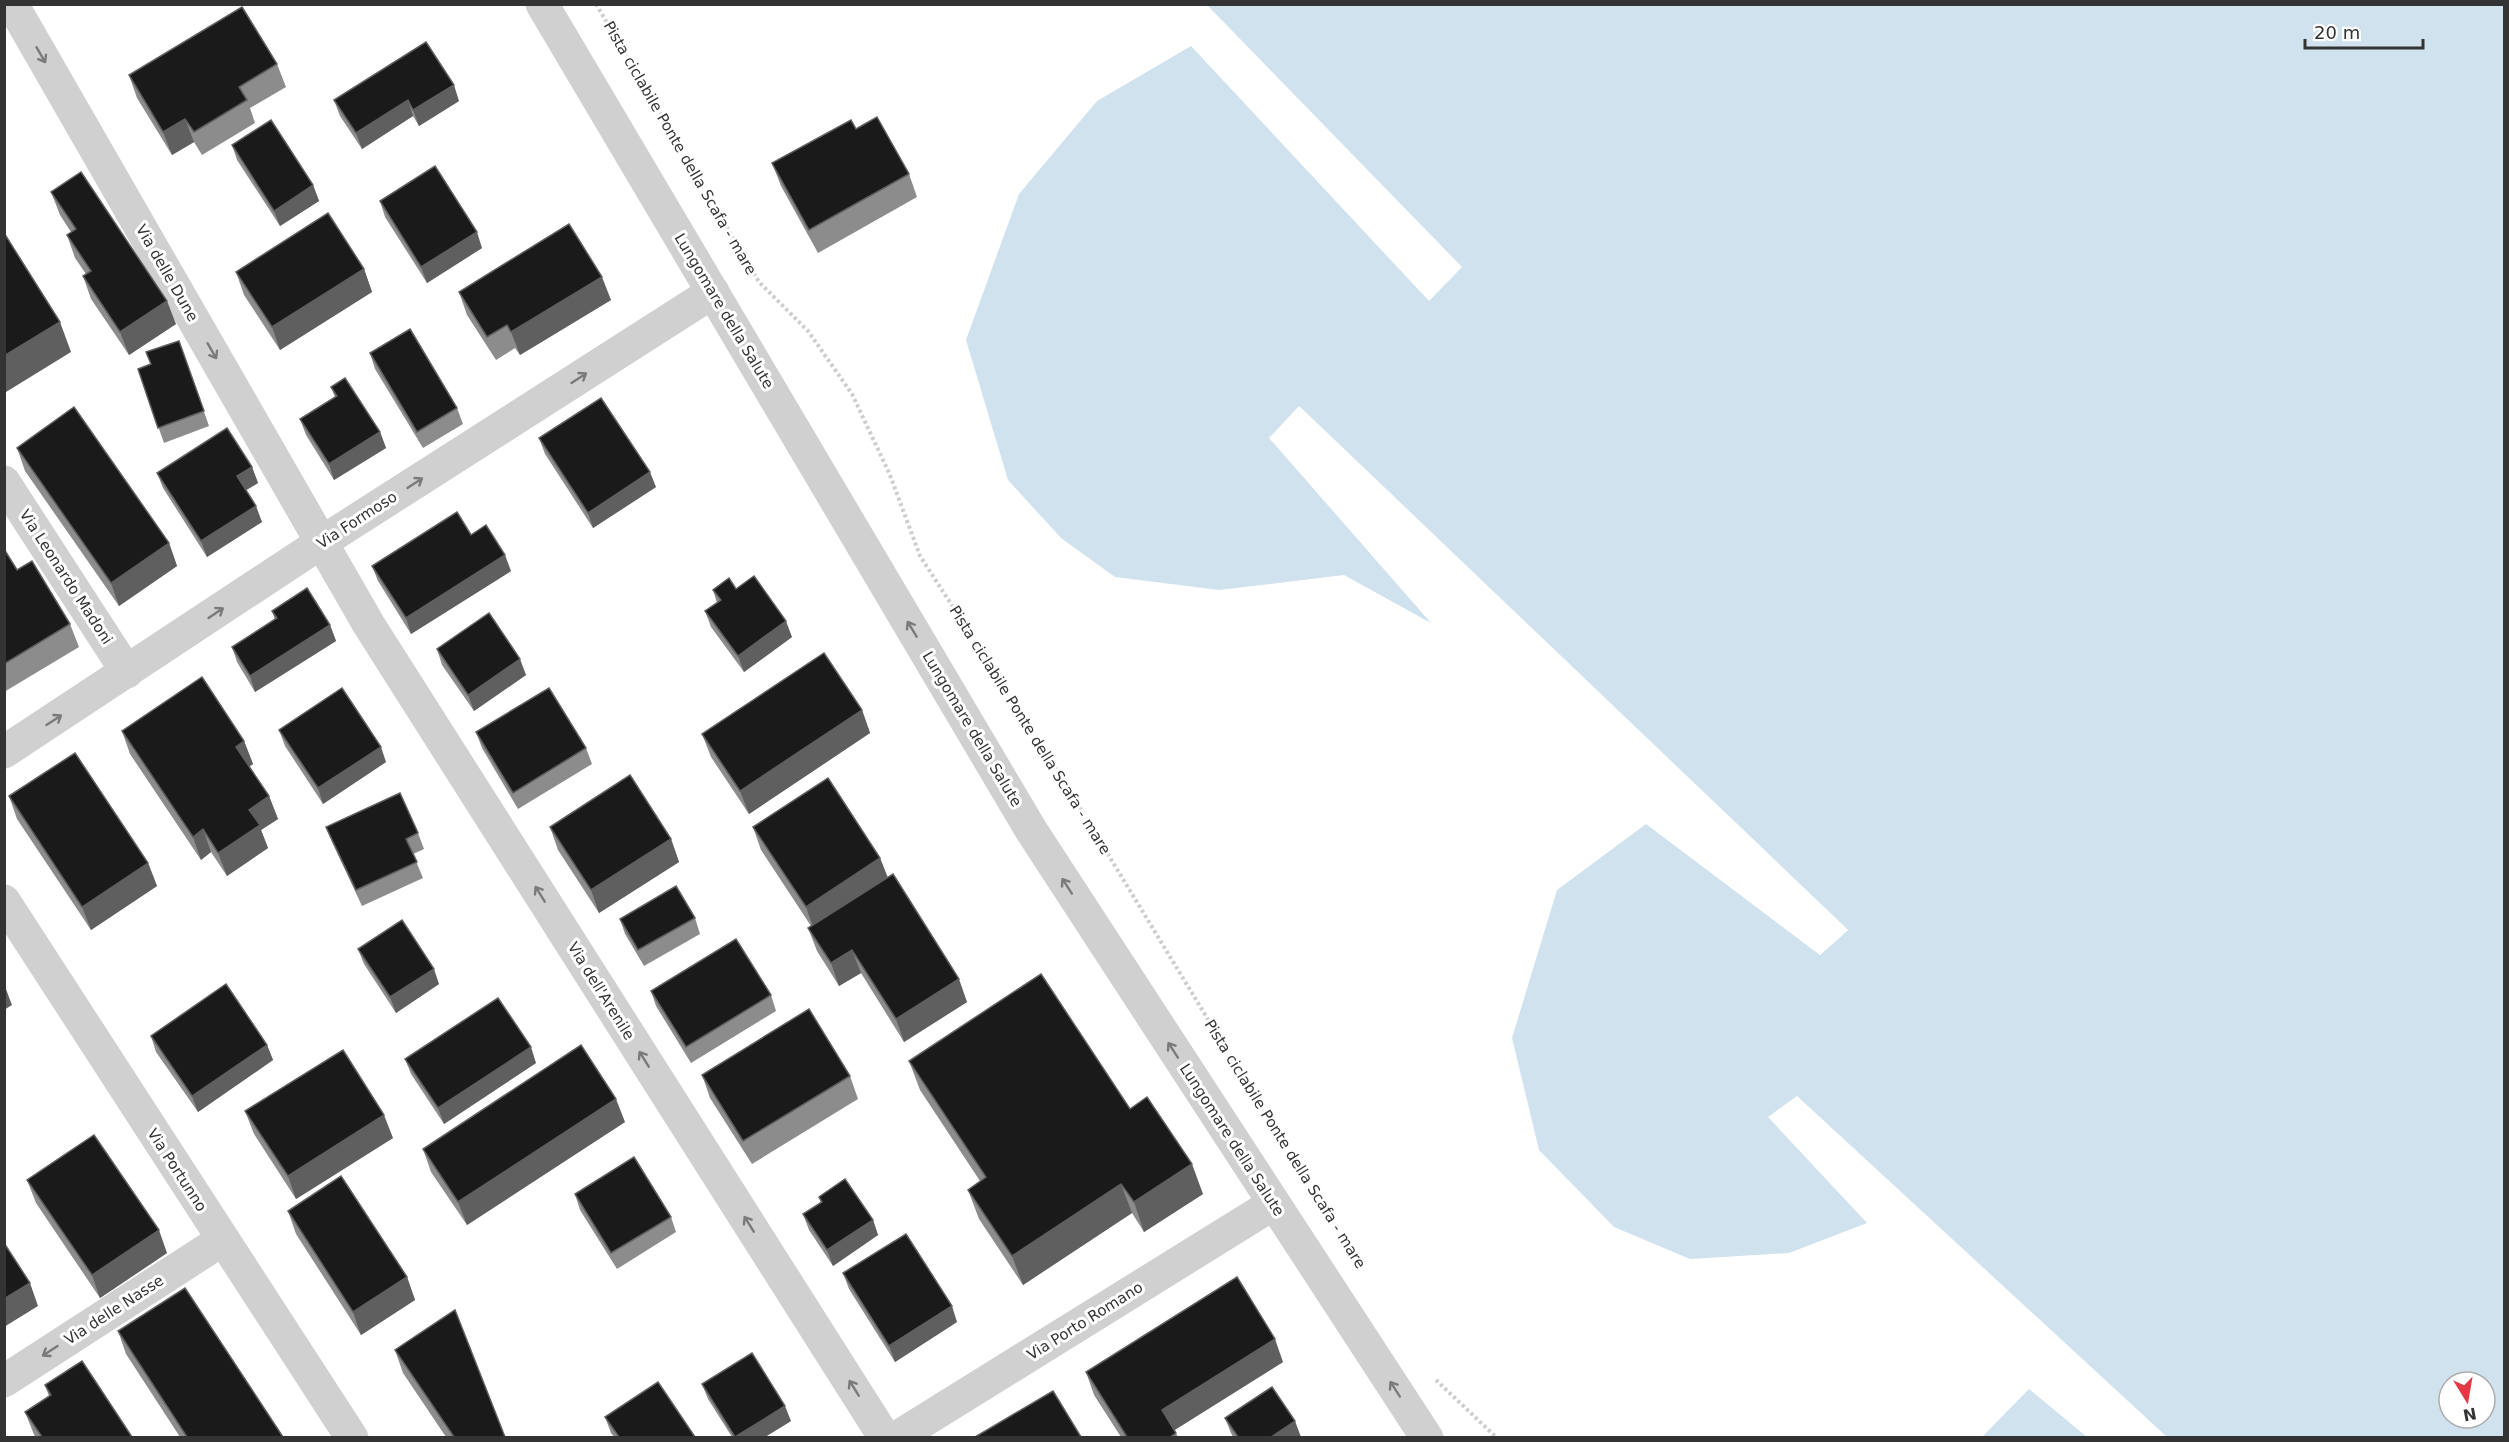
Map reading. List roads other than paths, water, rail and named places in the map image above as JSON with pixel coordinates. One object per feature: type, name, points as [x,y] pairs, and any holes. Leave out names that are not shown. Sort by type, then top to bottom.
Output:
[{"type":"street","name":"Via delle Dune","points":[[12,4],[321,542]]},
{"type":"street","name":"Lungomare della Salute","points":[[542,4],[1031,830],[1427,1437]]},
{"type":"street","name":"Via Formoso","points":[[4,752],[321,542],[713,292]]},
{"type":"street","name":"Via Leonardo Madoni","points":[[4,482],[127,672]]},
{"type":"street","name":"Via dell'Arenile","points":[[321,542],[375,635],[885,1437]]},
{"type":"street","name":"Via Portunno","points":[[4,901],[352,1437]]},
{"type":"street","name":"Via Porto Romano","points":[[896,1437],[1273,1204]]},
{"type":"street","name":"Via delle Nasse","points":[[4,1381],[222,1240]]},
{"type":"water","points":[[1207,5],[2504,5],[2504,1437],[2167,1437],[1797,1096],[1768,1117],[1867,1223],[1789,1253],[1690,1259],[1614,1227],[1539,1150],[1512,1038],[1557,890],[1646,824],[1820,955],[1848,930],[1300,407],[1270,439],[1431,623],[1344,575],[1219,590],[1115,577],[1061,538],[1008,480],[966,340],[1019,194],[1097,101],[1191,46],[1429,301],[1462,267]]},
{"type":"water","points":[[2029,1389],[2087,1437],[1982,1437]]}]
